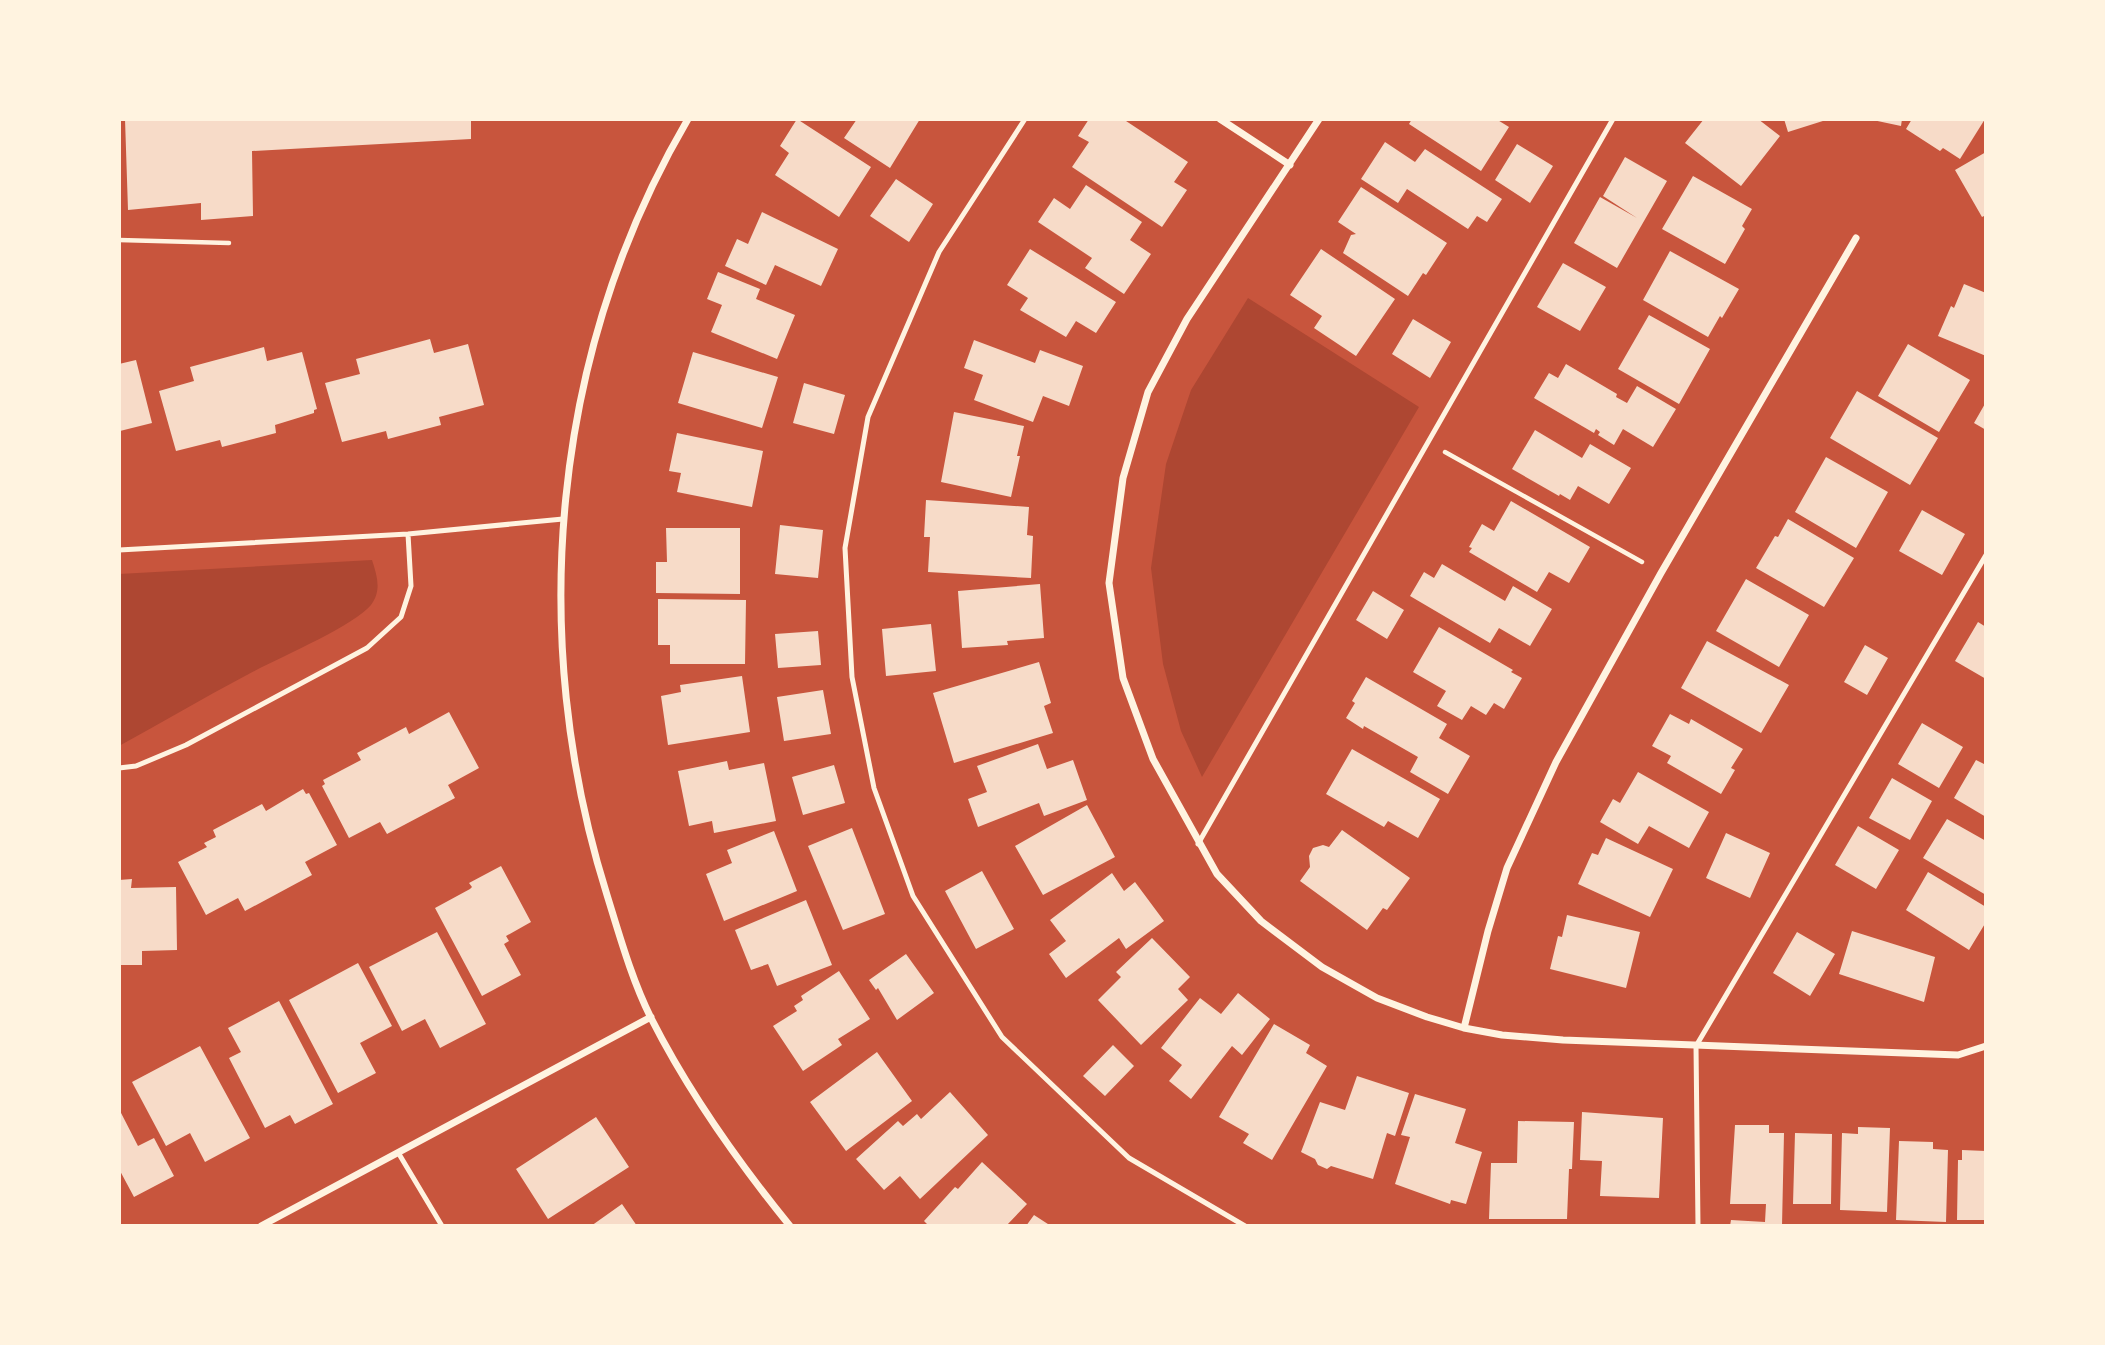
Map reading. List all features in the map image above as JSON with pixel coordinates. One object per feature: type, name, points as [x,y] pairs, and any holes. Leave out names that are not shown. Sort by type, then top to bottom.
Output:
[{"type":"street","points":[[688,119],[672,146],[627,241],[587,364],[563,519],[559,571],[563,657],[572,753],[591,844],[626,957],[651,1017],[710,1118],[755,1183],[790,1226]]},
{"type":"street","points":[[1220,119],[1290,165]]},
{"type":"street","points":[[1319,119],[1187,318],[1148,392],[1124,478],[1110,583],[1123,678],[1153,759],[1217,874],[1261,921],[1322,967],[1377,998],[1464,1028],[1502,1035],[1696,1046],[1958,1055],[1986,1046]]},
{"type":"street","points":[[1464,1028],[1507,868],[1556,762],[1661,573],[1856,238]]},
{"type":"street","points":[[261,1226],[651,1017]]},
{"type":"lane","points":[[1025,119],[939,252],[868,417],[845,548],[852,677],[869,763],[874,788],[913,896],[1002,1037],[1129,1158],[1245,1226]]},
{"type":"lane","points":[[1198,844],[1614,119]]},
{"type":"lane","points":[[119,550],[408,534],[563,519]]},
{"type":"lane","points":[[119,768],[136,766],[186,745],[367,648],[401,617],[411,586],[408,534]]},
{"type":"lane","points":[[1698,1226],[1696,1046],[1986,555]]},
{"type":"lane","points":[[399,1154],[442,1226]]},
{"type":"path","points":[[119,240],[229,243]]},
{"type":"path","points":[[1429,443],[1661,573]]},
{"type":"shaded area","points":[[1248,298],[1419,407],[1202,777],[1181,731],[1163,664],[1151,568],[1166,464],[1191,390]]},
{"type":"shaded area","points":[[372,560],[377,577],[376,594],[371,605],[362,614],[119,746],[119,574]]},
{"type":"building","points":[[125,119],[471,119],[471,139],[252,151],[253,216],[201,220],[201,203],[128,210]]},
{"type":"building","points":[[797,119],[871,167],[839,217],[775,175],[789,153],[780,146]]},
{"type":"building","points":[[857,119],[920,119],[890,168],[844,138]]},
{"type":"building","points":[[1089,119],[1123,119],[1188,162],[1174,182],[1187,190],[1162,227],[1072,167],[1089,142],[1078,136]]},
{"type":"building","points":[[1412,119],[1496,119],[1509,127],[1481,171],[1409,124]]},
{"type":"building","points":[[1704,119],[1758,119],[1780,136],[1741,186],[1685,143]]},
{"type":"building","points":[[1784,119],[1826,119],[1826,120],[1788,132]]},
{"type":"building","points":[[1868,119],[1902,119],[1901,126]]},
{"type":"building","points":[[1912,119],[1985,119],[1960,159],[1943,148],[1940,151],[1906,129]]},
{"type":"building","points":[[1385,142],[1415,162],[1425,149],[1502,199],[1487,222],[1477,216],[1468,229],[1407,189],[1398,203],[1361,179]]},
{"type":"building","points":[[1517,144],[1553,166],[1530,203],[1495,180]]},
{"type":"building","points":[[1986,152],[1986,215],[1982,217],[1955,170]]},
{"type":"building","points":[[1625,157],[1667,181],[1617,268],[1574,243],[1600,197],[1637,218],[1603,196]]},
{"type":"building","points":[[1693,176],[1752,209],[1742,226],[1745,229],[1725,264],[1662,229]]},
{"type":"building","points":[[896,179],[933,204],[909,242],[870,216]]},
{"type":"building","points":[[1086,185],[1142,222],[1130,240],[1151,254],[1124,294],[1085,268],[1092,258],[1038,222],[1054,198],[1070,209]]},
{"type":"building","points":[[1361,187],[1447,243],[1408,296],[1343,253],[1351,235],[1356,234],[1338,222]]},
{"type":"building","points":[[762,212],[838,249],[821,286],[775,265],[766,285],[725,266],[737,239],[748,244]]},
{"type":"building","points":[[1030,249],[1116,302],[1096,333],[1076,321],[1066,337],[1020,310],[1028,298],[1007,285]]},
{"type":"building","points":[[1321,249],[1395,299],[1356,356],[1314,328],[1322,316],[1290,295]]},
{"type":"building","points":[[1670,251],[1739,289],[1708,337],[1643,300]]},
{"type":"building","points":[[1563,263],[1606,287],[1580,331],[1537,307]]},
{"type":"building","points":[[718,272],[760,289],[756,299],[795,315],[777,359],[711,332],[722,305],[707,299]]},
{"type":"building","points":[[1964,284],[1986,293],[1986,356],[1938,336]]},
{"type":"building","points":[[1649,315],[1710,349],[1679,404],[1618,369]]},
{"type":"building","points":[[1413,319],[1451,342],[1430,378],[1392,354]]},
{"type":"building","points":[[430,339],[434,353],[468,344],[484,405],[439,417],[441,425],[388,439],[386,431],[342,442],[325,383],[360,374],[356,359]]},
{"type":"building","points":[[974,340],[1035,363],[1040,350],[1083,366],[1069,406],[1043,396],[1033,422],[974,400],[983,375],[964,368]]},
{"type":"building","points":[[1908,344],[1970,380],[1939,432],[1878,396]]},
{"type":"building","points":[[264,347],[267,361],[302,352],[317,409],[314,413],[275,425],[276,433],[222,447],[220,440],[176,451],[159,391],[194,381],[190,367]]},
{"type":"building","points":[[693,352],[778,377],[762,428],[678,403]]},
{"type":"building","points":[[136,360],[152,423],[120,431],[119,364]]},
{"type":"building","points":[[1566,364],[1617,394],[1616,397],[1627,403],[1637,386],[1676,409],[1653,447],[1623,429],[1614,445],[1598,435],[1600,432],[1596,429],[1594,433],[1534,398],[1549,373],[1558,378]]},
{"type":"building","points":[[804,383],[845,395],[834,434],[793,423]]},
{"type":"building","points":[[1857,391],[1938,438],[1910,485],[1830,438]]},
{"type":"building","points":[[1986,402],[1986,430],[1974,423]]},
{"type":"building","points":[[954,412],[1024,426],[1011,497],[941,482]]},
{"type":"building","points":[[1535,430],[1582,458],[1590,444],[1631,468],[1609,504],[1578,486],[1570,500],[1512,469]]},
{"type":"building","points":[[677,433],[763,451],[752,507],[677,492],[681,473],[669,471]]},
{"type":"building","points":[[1826,457],[1888,492],[1856,548],[1795,512]]},
{"type":"building","points":[[926,500],[1029,507],[1027,535],[1033,536],[1031,578],[928,572],[930,537],[924,537]]},
{"type":"building","points":[[1511,501],[1590,547],[1569,583],[1549,572],[1537,592],[1469,552],[1472,548],[1469,547],[1482,524],[1494,531]]},
{"type":"building","points":[[1922,510],[1965,534],[1942,575],[1899,551]]},
{"type":"building","points":[[1788,519],[1854,558],[1824,607],[1756,568]]},
{"type":"building","points":[[780,525],[823,530],[818,578],[775,574]]},
{"type":"building","points":[[666,528],[740,528],[740,594],[656,593],[656,562],[667,562]]},
{"type":"building","points":[[1442,564],[1505,601],[1513,586],[1552,609],[1530,646],[1499,628],[1490,643],[1410,596],[1424,572],[1434,578]]},
{"type":"building","points":[[1746,579],[1809,615],[1779,667],[1716,631]]},
{"type":"building","points":[[1040,584],[1044,638],[1007,641],[1008,645],[962,648],[958,591]]},
{"type":"building","points":[[1373,591],[1404,610],[1387,639],[1356,620]]},
{"type":"building","points":[[658,599],[746,600],[745,664],[670,664],[670,645],[658,645]]},
{"type":"building","points":[[1978,622],[1986,627],[1986,679],[1955,661]]},
{"type":"building","points":[[931,624],[936,671],[886,676],[882,629]]},
{"type":"building","points":[[1439,627],[1513,670],[1511,672],[1522,678],[1504,709],[1494,703],[1486,715],[1471,706],[1462,720],[1437,706],[1446,691],[1413,672]]},
{"type":"building","points":[[818,631],[821,665],[778,668],[775,634]]},
{"type":"building","points":[[1707,641],[1789,685],[1761,733],[1681,688]]},
{"type":"building","points":[[1865,645],[1888,658],[1867,695],[1844,682]]},
{"type":"building","points":[[1039,662],[1051,703],[1044,706],[1053,733],[954,763],[933,693]]},
{"type":"building","points":[[742,676],[750,732],[668,745],[661,696],[681,692],[680,685]]},
{"type":"building","points":[[1366,677],[1447,724],[1439,738],[1470,756],[1448,794],[1410,772],[1418,757],[1346,718]]},
{"type":"building","points":[[823,690],[831,734],[784,741],[777,697]]},
{"type":"building","points":[[449,712],[479,768],[448,785],[455,798],[387,834],[380,822],[349,838],[322,786],[325,784],[323,780],[361,760],[357,753],[406,727],[409,734]]},
{"type":"building","points":[[1670,714],[1689,724],[1691,719],[1743,749],[1731,768],[1735,770],[1721,794],[1667,763],[1671,756],[1652,746]]},
{"type":"building","points":[[1922,723],[1963,747],[1939,788],[1898,764]]},
{"type":"building","points":[[1038,744],[1047,769],[1073,760],[1087,800],[1044,816],[1039,803],[978,827],[968,799],[987,792],[977,766]]},
{"type":"building","points":[[1352,749],[1440,799],[1418,838],[1388,821],[1384,827],[1326,794]]},
{"type":"building","points":[[1976,760],[1986,765],[1986,817],[1954,798]]},
{"type":"building","points":[[727,761],[729,770],[764,763],[776,821],[714,833],[712,821],[689,826],[678,771]]},
{"type":"building","points":[[834,765],[845,803],[803,815],[792,777]]},
{"type":"building","points":[[1638,772],[1709,812],[1689,848],[1649,826],[1638,844],[1600,822],[1613,799],[1620,803]]},
{"type":"building","points":[[1892,778],[1932,801],[1910,840],[1869,818]]},
{"type":"building","points":[[303,789],[306,794],[309,793],[337,845],[305,862],[312,875],[245,911],[238,898],[206,915],[178,862],[207,847],[204,843],[216,837],[213,830],[262,804],[266,811]]},
{"type":"building","points":[[1087,805],[1115,857],[1043,895],[1015,846]]},
{"type":"building","points":[[1947,819],[1986,841],[1986,895],[1923,858]]},
{"type":"building","points":[[1858,826],[1899,850],[1876,889],[1835,865]]},
{"type":"building","points":[[852,828],[885,914],[843,930],[808,846]]},
{"type":"building","points":[[1342,830],[1410,878],[1387,910],[1383,908],[1367,930],[1300,881],[1310,867],[1309,856],[1313,848],[1323,845],[1329,847]]},
{"type":"building","points":[[774,831],[797,891],[724,921],[706,874],[732,863],[727,850]]},
{"type":"building","points":[[1726,833],[1770,853],[1750,898],[1706,878]]},
{"type":"building","points":[[1606,838],[1673,869],[1650,917],[1578,884],[1592,853],[1598,855]]},
{"type":"building","points":[[501,866],[531,922],[506,936],[509,941],[504,944],[521,975],[482,996],[435,908],[470,889],[472,887],[469,883]]},
{"type":"building","points":[[982,871],[1014,929],[976,949],[945,891]]},
{"type":"building","points":[[1928,872],[1986,907],[1986,922],[1969,950],[1906,910]]},
{"type":"building","points":[[1112,873],[1124,891],[1135,882],[1164,921],[1126,949],[1119,938],[1066,978],[1049,954],[1066,941],[1050,920]]},
{"type":"building","points":[[132,879],[131,888],[176,887],[177,950],[142,951],[142,965],[119,965],[119,880]]},
{"type":"building","points":[[806,900],[832,965],[777,986],[768,964],[751,970],[735,930]]},
{"type":"building","points":[[1567,915],[1640,932],[1626,988],[1550,969],[1558,936],[1562,937]]},
{"type":"building","points":[[1852,931],[1935,957],[1924,1002],[1839,974]]},
{"type":"building","points":[[437,932],[486,1024],[440,1048],[425,1019],[402,1031],[369,967]]},
{"type":"building","points":[[1797,932],[1835,954],[1810,996],[1773,973]]},
{"type":"building","points":[[1152,938],[1190,977],[1178,989],[1188,1000],[1141,1045],[1098,1000],[1121,977],[1116,972]]},
{"type":"building","points":[[906,954],[934,993],[897,1020],[878,988],[876,990],[869,980]]},
{"type":"building","points":[[358,963],[392,1026],[360,1043],[376,1073],[338,1093],[289,1000]]},
{"type":"building","points":[[839,971],[870,1019],[838,1039],[842,1045],[803,1071],[773,1026],[797,1011],[794,1006],[803,1000],[801,996]]},
{"type":"building","points":[[1238,993],[1270,1019],[1242,1055],[1232,1046],[1191,1099],[1169,1081],[1182,1065],[1161,1048],[1200,998],[1221,1014]]},
{"type":"building","points":[[279,1001],[333,1104],[295,1124],[290,1115],[265,1128],[229,1058],[241,1052],[228,1028]]},
{"type":"building","points":[[1274,1024],[1310,1045],[1306,1053],[1327,1066],[1272,1160],[1243,1143],[1249,1134],[1219,1117]]},
{"type":"building","points":[[1113,1045],[1134,1066],[1105,1096],[1083,1076]]},
{"type":"building","points":[[200,1046],[250,1138],[205,1162],[190,1133],[166,1146],[132,1082]]},
{"type":"building","points":[[877,1052],[912,1101],[846,1151],[810,1102]]},
{"type":"building","points":[[1357,1076],[1409,1093],[1395,1136],[1387,1133],[1373,1179],[1331,1166],[1327,1169],[1301,1152],[1320,1102],[1345,1110]]},
{"type":"building","points":[[950,1092],[988,1135],[920,1199],[900,1176],[884,1190],[856,1159],[898,1121],[903,1126],[917,1114],[921,1119]]},
{"type":"building","points":[[1415,1094],[1466,1109],[1455,1143],[1482,1152],[1466,1204],[1451,1200],[1450,1204],[1395,1184],[1410,1137],[1401,1135]]},
{"type":"building","points":[[119,1109],[138,1146],[154,1138],[174,1176],[134,1197],[119,1169]]},
{"type":"building","points":[[1582,1112],[1663,1118],[1659,1198],[1600,1196],[1602,1161],[1580,1160]]},
{"type":"building","points":[[596,1117],[629,1167],[548,1219],[516,1169]]},
{"type":"building","points":[[1518,1121],[1574,1122],[1567,1219],[1489,1219],[1491,1163],[1517,1163]]},
{"type":"building","points":[[1735,1125],[1769,1125],[1769,1133],[1784,1133],[1782,1226],[1730,1226],[1731,1220],[1765,1222],[1766,1204],[1730,1204]]},
{"type":"building","points":[[1858,1127],[1890,1128],[1887,1212],[1840,1210],[1842,1133],[1858,1134]]},
{"type":"building","points":[[1795,1133],[1832,1134],[1831,1204],[1793,1204]]},
{"type":"building","points":[[1899,1141],[1933,1142],[1933,1149],[1948,1150],[1946,1222],[1896,1220]]},
{"type":"building","points":[[1962,1150],[1986,1151],[1986,1220],[1957,1220],[1958,1160],[1962,1160]]},
{"type":"building","points":[[982,1162],[1027,1204],[1006,1226],[929,1226],[924,1221]]},
{"type":"building","points":[[622,1204],[637,1226],[591,1226]]},
{"type":"building","points":[[1034,1215],[1051,1226],[1026,1226]]}]
